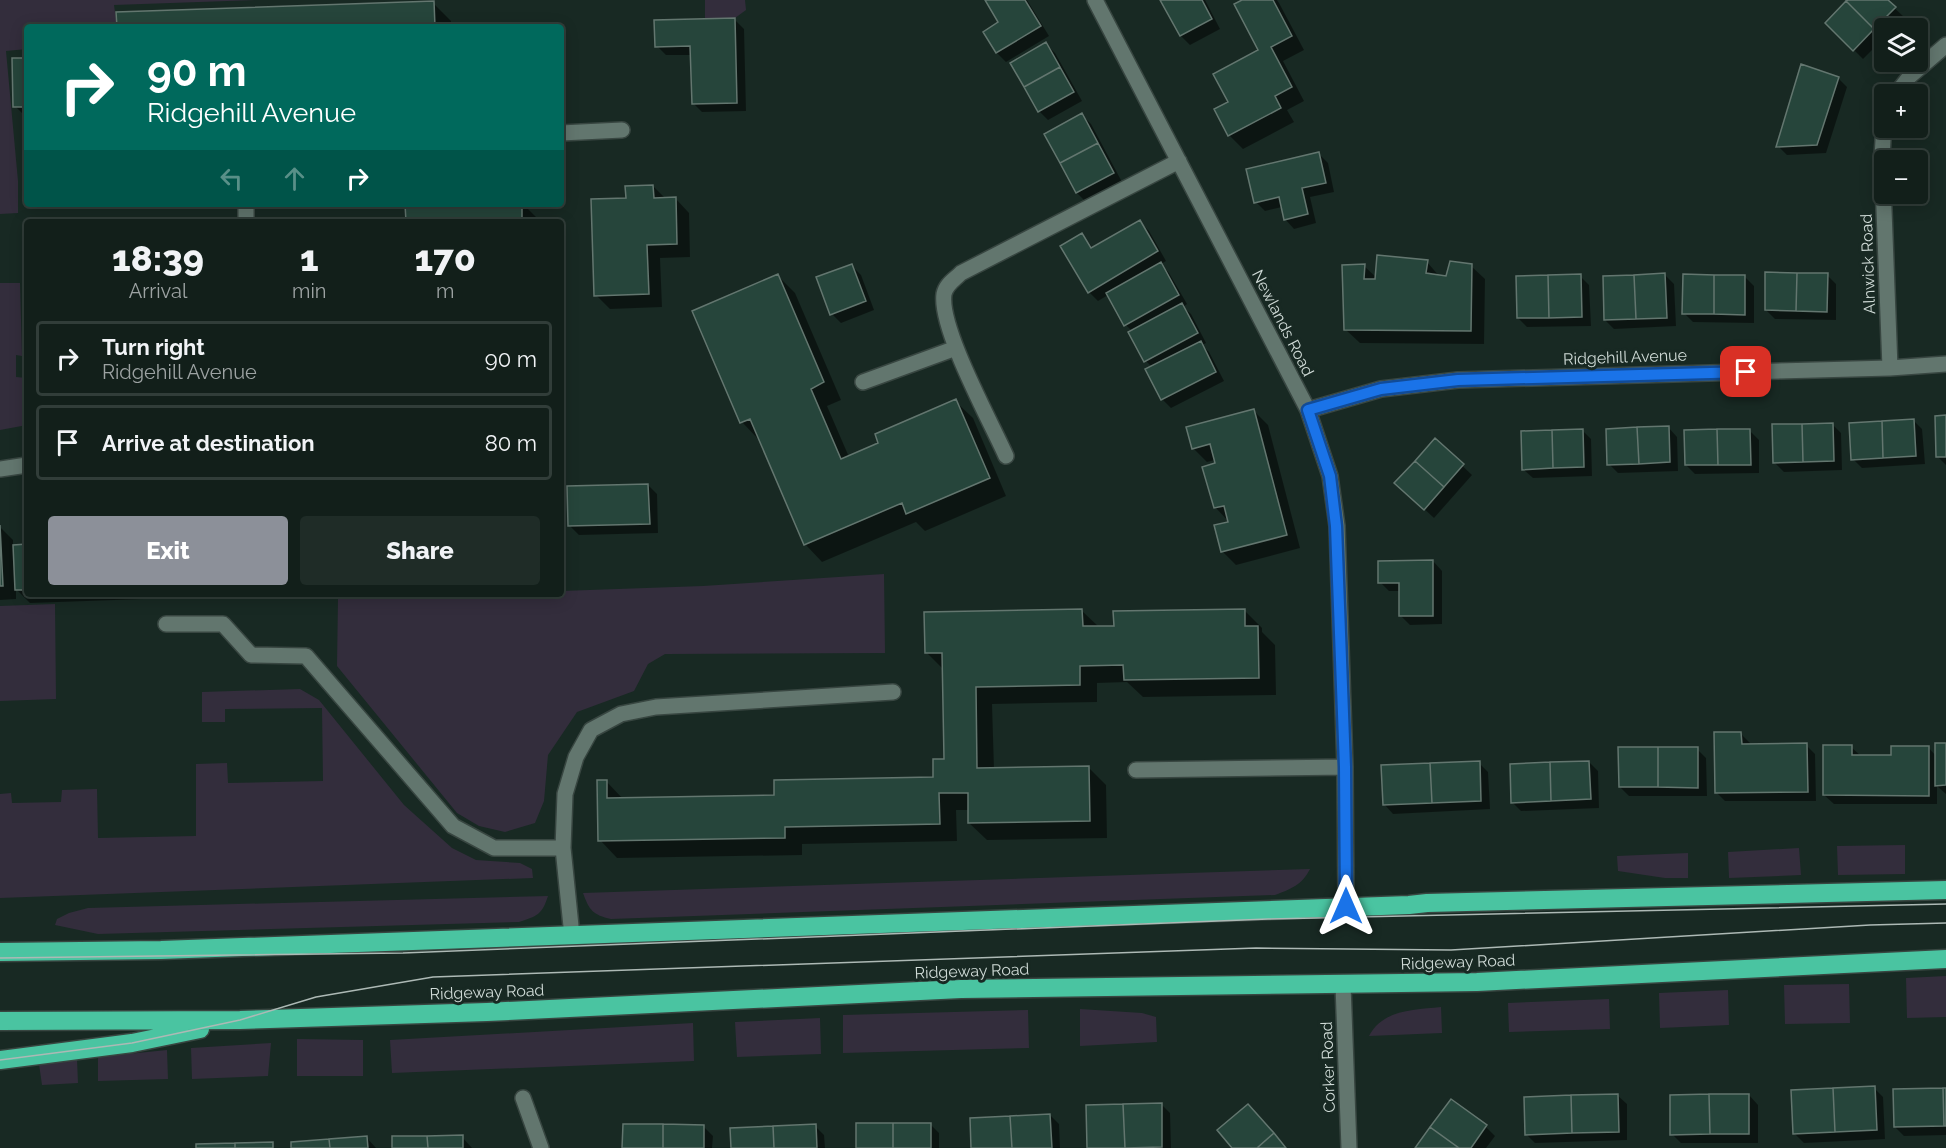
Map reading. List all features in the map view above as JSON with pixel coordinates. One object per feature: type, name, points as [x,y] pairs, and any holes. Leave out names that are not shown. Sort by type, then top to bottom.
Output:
[{"type":"highway","points":[[0,952],[161,950],[572,936],[1427,903],[1946,890]]},
{"type":"highway","name":"Ridgeway Road","points":[[0,1022],[240,1020],[487,1012],[961,989],[1477,982],[1946,959]]},
{"type":"highway","points":[[0,1060],[132,1042],[240,1020]]},
{"type":"street","name":"Newlands Road","points":[[1095,0],[1308,410],[1330,476],[1336,526],[1345,767],[1346,906]]},
{"type":"street","points":[[1904,84],[1946,45]]},
{"type":"street","points":[[564,133],[622,130]]},
{"type":"street","name":"Alnwick Road","points":[[1883,138],[1890,368]]},
{"type":"street","points":[[1006,456],[956,348],[946,320],[944,295],[947,285],[961,273],[1179,161]]},
{"type":"street","points":[[863,382],[956,348]]},
{"type":"street","name":"Ridgehill Avenue","points":[[1308,410],[1381,389],[1458,380],[1890,368],[1946,364]]},
{"type":"street","points":[[0,469],[24,465]]},
{"type":"street","points":[[166,624],[223,624],[251,655],[306,656],[453,826],[494,848],[563,848]]},
{"type":"street","points":[[572,936],[563,848],[565,794],[576,757],[591,730],[621,714],[656,707],[893,692]]},
{"type":"street","points":[[1136,770],[1345,767]]},
{"type":"street","name":"Corker Road","points":[[1343,985],[1349,1148]]},
{"type":"street","points":[[522,1098],[541,1148]]},
{"type":"shaded area","points":[[0,0],[256,0],[114,5],[117,24],[24,24],[24,49],[6,51],[18,181],[18,213],[0,214]]},
{"type":"shaded area","points":[[705,0],[745,0],[746,10],[735,18],[705,19]]},
{"type":"shaded area","points":[[0,283],[20,283],[22,356],[16,355],[16,377],[24,378],[24,426],[0,430]]},
{"type":"shaded area","points":[[884,574],[885,653],[665,654],[648,664],[634,691],[577,712],[548,755],[544,801],[535,823],[505,832],[479,826],[457,813],[337,666],[338,599],[564,597],[564,591],[703,586]]},
{"type":"shaded area","points":[[55,604],[56,699],[0,701],[0,606]]},
{"type":"shaded area","points":[[300,689],[319,700],[404,805],[452,848],[476,860],[520,863],[532,869],[533,878],[0,898],[0,794],[11,793],[12,803],[61,802],[62,790],[97,789],[98,838],[196,836],[196,764],[227,763],[228,783],[323,781],[322,708],[225,709],[225,722],[202,722],[202,692]]},
{"type":"shaded area","points":[[1905,845],[1905,874],[1838,875],[1837,846]]},
{"type":"shaded area","points":[[1799,848],[1801,875],[1729,878],[1728,852]]},
{"type":"shaded area","points":[[1688,853],[1688,878],[1665,878],[1618,871],[1617,856]]},
{"type":"shaded area","points":[[1310,869],[1296,886],[1275,895],[611,919],[592,911],[583,893]]},
{"type":"shaded area","points":[[548,896],[538,914],[519,922],[98,934],[55,925],[57,919],[88,908]]},
{"type":"shaded area","points":[[1946,976],[1946,1017],[1907,1018],[1906,978]]},
{"type":"shaded area","points":[[1849,984],[1850,1023],[1785,1024],[1784,985]]},
{"type":"shaded area","points":[[1728,990],[1729,1025],[1660,1028],[1659,993]]},
{"type":"shaded area","points":[[1609,999],[1610,1029],[1509,1032],[1508,1003]]},
{"type":"shaded area","points":[[1441,1007],[1442,1033],[1369,1036],[1382,1020],[1400,1012]]},
{"type":"shaded area","points":[[1080,1009],[1142,1013],[1156,1017],[1157,1042],[1080,1046]]},
{"type":"shaded area","points":[[1028,1010],[1029,1048],[843,1053],[843,1015]]},
{"type":"shaded area","points":[[820,1018],[821,1054],[737,1057],[735,1022]]},
{"type":"shaded area","points":[[693,1023],[694,1061],[392,1073],[390,1040]]},
{"type":"shaded area","points":[[297,1039],[363,1040],[363,1076],[297,1076]]},
{"type":"shaded area","points":[[271,1043],[268,1076],[192,1079],[191,1048]]},
{"type":"shaded area","points":[[167,1050],[168,1079],[98,1081],[98,1057]]},
{"type":"shaded area","points":[[77,1059],[78,1083],[42,1085],[39,1064]]},
{"type":"building","points":[[985,0],[1025,0],[1041,26],[996,53],[983,32],[998,22]]},
{"type":"building","points":[[1160,0],[1202,0],[1212,19],[1180,36]]},
{"type":"building","points":[[1242,0],[1273,0],[1292,36],[1271,47],[1292,87],[1275,96],[1281,108],[1228,136],[1214,109],[1228,102],[1213,74],[1258,50],[1234,4]]},
{"type":"building","points":[[1888,0],[1896,7],[1885,18],[1874,18],[1874,29],[1846,1]]},
{"type":"building","points":[[434,1],[435,24],[117,24],[116,12]]},
{"type":"building","points":[[1846,1],[1874,29],[1853,51],[1825,23]]},
{"type":"building","points":[[735,18],[737,103],[692,104],[690,46],[655,47],[654,20]]},
{"type":"building","points":[[1046,42],[1060,67],[1024,87],[1010,63]]},
{"type":"building","points":[[12,58],[24,58],[24,107],[13,107]]},
{"type":"building","points":[[1801,64],[1839,77],[1817,145],[1776,147]]},
{"type":"building","points":[[1060,67],[1074,92],[1038,112],[1024,87]]},
{"type":"building","points":[[1082,113],[1098,143],[1060,163],[1044,134]]},
{"type":"building","points":[[1098,143],[1114,173],[1076,193],[1060,163]]},
{"type":"building","points":[[1319,152],[1326,183],[1302,188],[1308,214],[1284,220],[1279,197],[1254,203],[1246,169]]},
{"type":"building","points":[[653,185],[654,198],[676,197],[677,244],[647,245],[649,294],[594,296],[591,199],[626,198],[625,186]]},
{"type":"building","points":[[405,207],[522,207],[522,219],[406,219]]},
{"type":"building","points":[[1140,220],[1158,251],[1088,293],[1060,246],[1082,233],[1091,248]]},
{"type":"building","points":[[1377,255],[1428,260],[1426,273],[1446,276],[1450,261],[1472,264],[1471,331],[1344,330],[1342,265],[1365,264],[1364,279],[1375,279]]},
{"type":"building","points":[[1161,262],[1179,295],[1124,326],[1106,293]]},
{"type":"building","points":[[852,264],[866,301],[830,315],[816,277]]},
{"type":"building","points":[[1765,272],[1797,273],[1796,311],[1765,310]]},
{"type":"building","points":[[1665,273],[1667,318],[1636,319],[1634,275]]},
{"type":"building","points":[[1797,273],[1828,273],[1827,312],[1796,311]]},
{"type":"building","points":[[778,274],[824,382],[811,389],[841,459],[878,443],[875,434],[956,399],[990,478],[906,514],[902,503],[804,545],[750,419],[740,423],[692,311]]},
{"type":"building","points":[[1581,274],[1582,317],[1549,318],[1548,275]]},
{"type":"building","points":[[1683,274],[1714,275],[1714,314],[1682,314]]},
{"type":"building","points":[[1548,275],[1549,318],[1517,318],[1516,276]]},
{"type":"building","points":[[1634,275],[1636,319],[1604,320],[1603,276]]},
{"type":"building","points":[[1714,275],[1745,275],[1745,315],[1714,314]]},
{"type":"building","points":[[1182,303],[1198,333],[1144,362],[1128,332]]},
{"type":"building","points":[[1201,341],[1216,372],[1161,400],[1145,369]]},
{"type":"building","points":[[1254,409],[1287,535],[1221,552],[1214,525],[1228,522],[1224,506],[1214,508],[1202,467],[1215,463],[1210,444],[1192,449],[1186,427]]},
{"type":"building","points":[[1946,415],[1946,457],[1936,457],[1935,416]]},
{"type":"building","points":[[1914,419],[1916,456],[1883,458],[1882,421]]},
{"type":"building","points":[[1882,421],[1883,458],[1851,460],[1849,423]]},
{"type":"building","points":[[1833,423],[1834,461],[1803,462],[1802,424]]},
{"type":"building","points":[[1772,424],[1802,424],[1803,462],[1773,463]]},
{"type":"building","points":[[1669,426],[1670,462],[1639,464],[1637,427]]},
{"type":"building","points":[[1637,427],[1639,464],[1607,465],[1606,429]]},
{"type":"building","points":[[1583,429],[1584,467],[1553,468],[1552,430]]},
{"type":"building","points":[[1717,429],[1750,429],[1751,465],[1718,465]]},
{"type":"building","points":[[1717,429],[1718,465],[1685,465],[1684,430]]},
{"type":"building","points":[[1552,430],[1553,468],[1522,470],[1521,431]]},
{"type":"building","points":[[1435,438],[1464,464],[1444,487],[1415,461]]},
{"type":"building","points":[[1415,461],[1444,487],[1424,510],[1394,483]]},
{"type":"building","points":[[648,484],[650,524],[568,526],[567,486]]},
{"type":"building","points":[[0,525],[3,586],[0,586]]},
{"type":"building","points":[[24,544],[24,590],[15,590],[13,545]]},
{"type":"building","points":[[1433,560],[1433,616],[1399,616],[1399,583],[1378,583],[1378,561]]},
{"type":"building","points":[[1082,609],[1083,626],[1114,626],[1113,611],[1245,609],[1245,626],[1258,626],[1259,678],[1124,680],[1123,665],[1080,666],[1080,685],[976,687],[977,768],[1089,766],[1090,821],[968,823],[968,793],[939,793],[940,824],[785,827],[785,838],[598,841],[597,780],[607,780],[607,798],[774,795],[774,780],[933,777],[933,759],[944,759],[942,653],[925,653],[924,612]]},
{"type":"building","points":[[1714,732],[1741,732],[1742,744],[1807,743],[1808,792],[1715,793]]},
{"type":"building","points":[[1935,743],[1946,743],[1946,785],[1935,786]]},
{"type":"building","points":[[1823,745],[1852,745],[1852,755],[1891,755],[1891,746],[1929,746],[1929,796],[1823,795]]},
{"type":"building","points":[[1618,747],[1658,747],[1658,787],[1619,787]]},
{"type":"building","points":[[1658,747],[1698,747],[1698,788],[1658,787]]},
{"type":"building","points":[[1480,761],[1481,801],[1432,803],[1430,763]]},
{"type":"building","points":[[1589,761],[1591,799],[1551,801],[1550,762]]},
{"type":"building","points":[[1550,762],[1551,801],[1511,803],[1510,764]]},
{"type":"building","points":[[1430,763],[1432,803],[1383,805],[1381,765]]},
{"type":"building","points":[[1875,1086],[1877,1130],[1835,1132],[1833,1088]]},
{"type":"building","points":[[1833,1088],[1835,1132],[1793,1134],[1791,1090]]},
{"type":"building","points":[[1943,1088],[1944,1126],[1894,1127],[1893,1089]]},
{"type":"building","points":[[1943,1088],[1946,1088],[1946,1126],[1944,1126]]},
{"type":"building","points":[[1618,1094],[1619,1132],[1572,1133],[1571,1095]]},
{"type":"building","points":[[1709,1094],[1710,1134],[1670,1135],[1670,1095]]},
{"type":"building","points":[[1709,1094],[1749,1094],[1749,1134],[1710,1134]]},
{"type":"building","points":[[1571,1095],[1572,1133],[1525,1135],[1524,1097]]},
{"type":"building","points":[[1451,1099],[1487,1125],[1471,1148],[1459,1148],[1430,1127]]},
{"type":"building","points":[[1162,1103],[1162,1147],[1125,1148],[1123,1104]]},
{"type":"building","points":[[1123,1104],[1125,1148],[1087,1148],[1086,1105]]},
{"type":"building","points":[[1248,1104],[1274,1133],[1257,1148],[1232,1148],[1217,1130]]},
{"type":"building","points":[[1050,1114],[1052,1148],[1012,1148],[1010,1116]]},
{"type":"building","points":[[1010,1116],[1012,1148],[971,1148],[970,1118]]},
{"type":"building","points":[[856,1123],[893,1123],[893,1148],[856,1148]]},
{"type":"building","points":[[893,1123],[931,1123],[931,1148],[893,1148]]},
{"type":"building","points":[[623,1124],[663,1124],[663,1148],[622,1148]]},
{"type":"building","points":[[663,1124],[704,1125],[704,1148],[663,1148]]},
{"type":"building","points":[[816,1124],[817,1148],[774,1148],[773,1126]]},
{"type":"building","points":[[773,1126],[774,1148],[731,1148],[730,1128]]},
{"type":"building","points":[[1430,1127],[1459,1148],[1415,1148]]},
{"type":"building","points":[[1274,1133],[1286,1148],[1257,1148]]},
{"type":"building","points":[[463,1135],[463,1148],[428,1148],[427,1136]]},
{"type":"building","points":[[367,1136],[368,1148],[330,1148],[329,1139]]},
{"type":"building","points":[[392,1136],[427,1136],[428,1148],[392,1148]]},
{"type":"building","points":[[329,1139],[330,1148],[291,1148],[291,1142]]},
{"type":"building","points":[[273,1142],[273,1148],[235,1148],[235,1143]]},
{"type":"building","points":[[235,1143],[235,1148],[196,1148],[196,1144]]},
{"type":"tram line","points":[[0,958],[403,953],[1268,919],[1946,904]]},
{"type":"tram line","points":[[0,1060],[132,1043],[240,1020],[316,997],[433,977],[1256,948],[1451,950],[1870,925],[1946,923]]},
{"type":"route","points":[[1346,906],[1345,767],[1336,526],[1330,476],[1308,410],[1381,389],[1458,380],[1746,372]]}]
